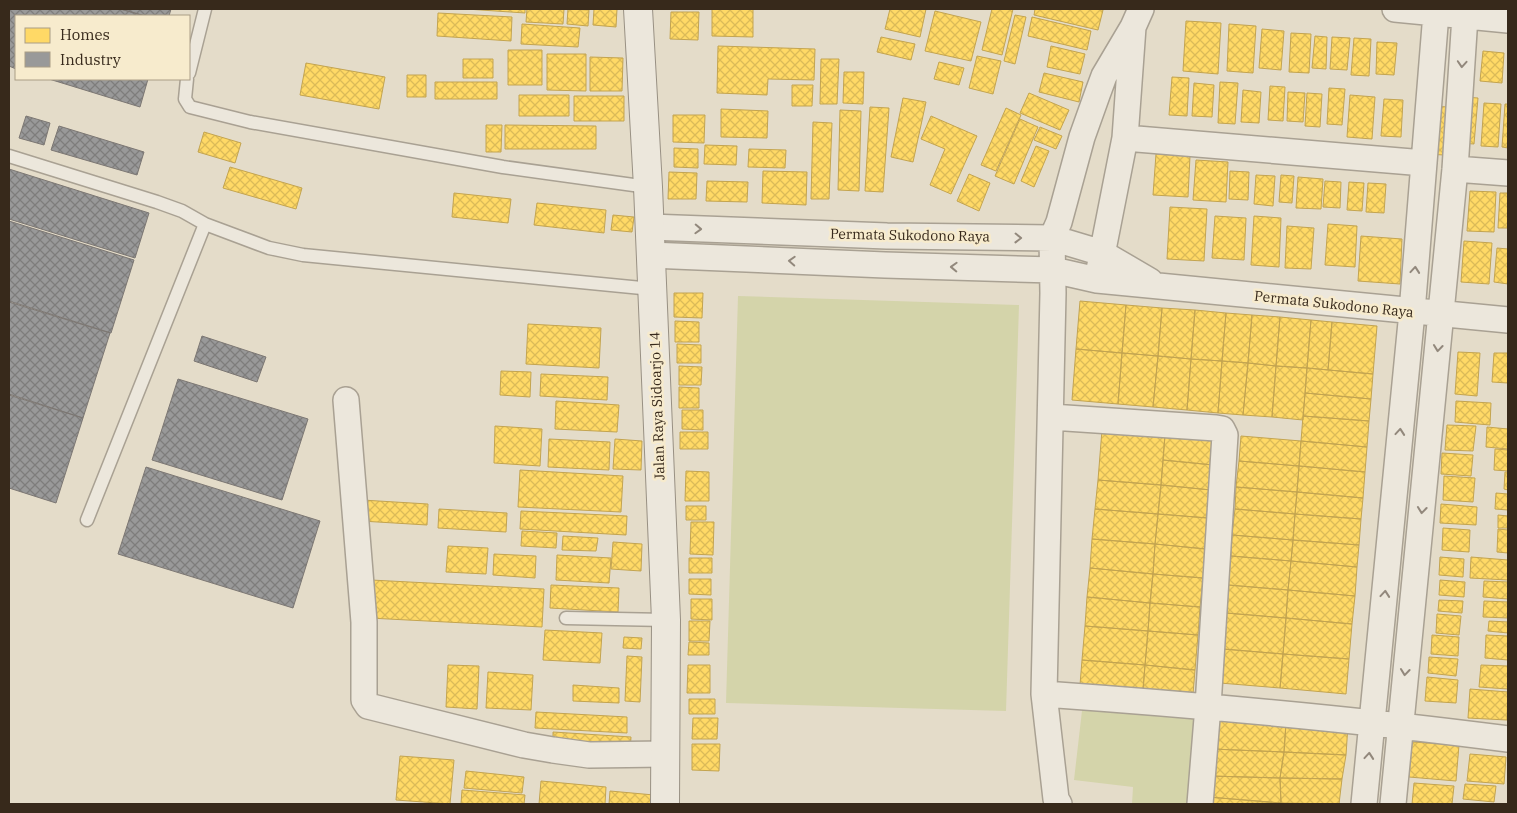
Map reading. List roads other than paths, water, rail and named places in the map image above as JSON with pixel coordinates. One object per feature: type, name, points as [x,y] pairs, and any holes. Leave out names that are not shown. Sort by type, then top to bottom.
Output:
[{"type":"main road","name":"Jalan Raya Sidoarjo 14","points":[[638,9],[650,227],[666,620],[665,799]]},
{"type":"street","points":[[1395,9],[1508,20]]},
{"type":"street","points":[[1364,804],[1412,312],[1436,13]]},
{"type":"street","points":[[1393,804],[1455,169],[1465,16]]},
{"type":"street","points":[[1097,280],[1125,138],[1137,18]]},
{"type":"street","points":[[1059,804],[1056,799],[1044,694],[1051,417],[1052,238],[1059,222],[1082,137],[1104,76],[1137,18]]},
{"type":"street","points":[[1125,138],[1424,164]]},
{"type":"street","points":[[1455,169],[1508,173]]},
{"type":"street","name":"Permata Sukodono Raya","points":[[650,227],[887,236],[1052,238],[1102,253],[1159,285]]},
{"type":"street","points":[[885,265],[887,236]]},
{"type":"street","name":"Permata Sukodono Raya","points":[[650,255],[1053,270],[1097,280],[1441,315],[1508,320]]},
{"type":"street","points":[[346,400],[364,622],[364,700],[368,706],[524,746],[589,755],[665,756]]},
{"type":"street","points":[[1051,417],[1216,428],[1222,430],[1226,435],[1200,804]]},
{"type":"street","points":[[1044,694],[1208,706],[1400,725],[1508,739]]},
{"type":"lane","points":[[190,69],[205,9]]},
{"type":"lane","points":[[187,80],[185,99],[190,107],[250,122],[503,167],[648,187]]},
{"type":"lane","points":[[9,156],[157,202],[182,211],[205,224],[269,248],[303,255],[652,288]]},
{"type":"lane","points":[[87,520],[205,224]]},
{"type":"lane","points":[[566,618],[666,620]]}]
